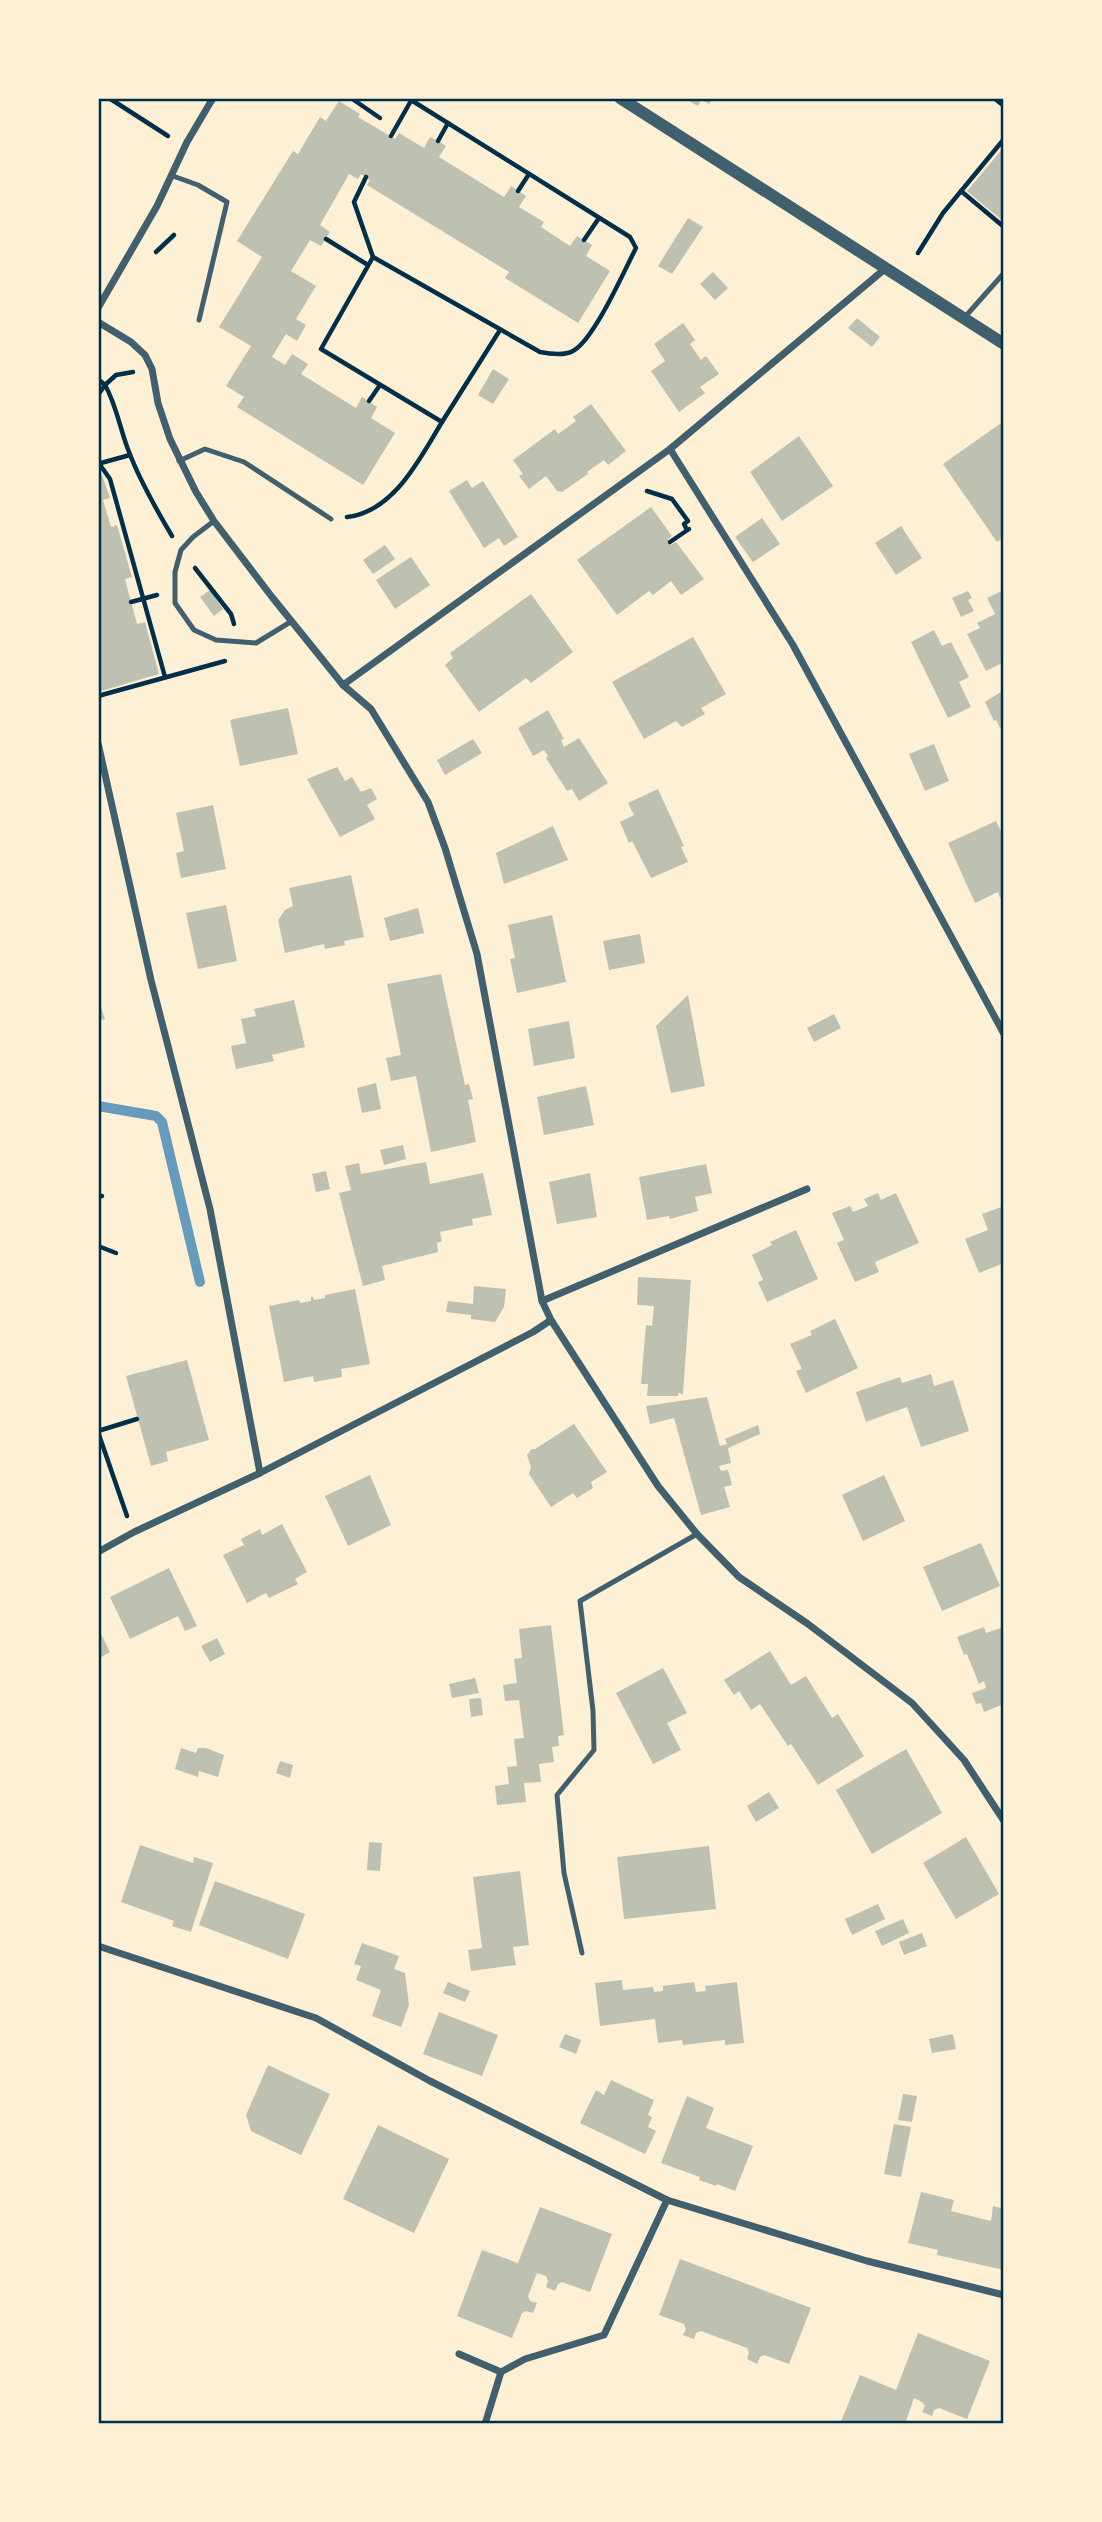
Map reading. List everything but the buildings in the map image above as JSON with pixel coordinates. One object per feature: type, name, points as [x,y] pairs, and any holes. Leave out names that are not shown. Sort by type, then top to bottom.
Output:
[{"type":"street","points":[[98,308],[173,176],[187,142],[213,98]]},
{"type":"street","points":[[620,98],[1004,344]]},
{"type":"street","points":[[343,685],[670,449],[886,268]]},
{"type":"street","points":[[98,322],[131,342],[145,355],[152,369],[163,421],[195,492],[214,521],[343,685],[370,709],[428,802],[477,954],[542,1301],[551,1320],[658,1486],[697,1534],[739,1577],[808,1624],[912,1703],[964,1760],[1004,1821]]},
{"type":"street","points":[[670,449],[793,645],[1004,1034]]},
{"type":"street","points":[[98,743],[151,980],[210,1209],[260,1473]]},
{"type":"street","points":[[542,1301],[807,1189]]},
{"type":"street","points":[[98,1552],[134,1532],[260,1473],[533,1332],[551,1320]]},
{"type":"street","points":[[98,1946],[316,2018],[430,2081],[667,2200],[867,2261],[1004,2295]]},
{"type":"street","points":[[485,2424],[501,2372],[525,2359],[604,2335],[667,2200]]},
{"type":"street","points":[[459,2354],[501,2372]]},
{"type":"lane","points":[[173,176],[198,185],[227,202],[199,320]]},
{"type":"lane","points":[[964,318],[1004,273]]},
{"type":"lane","points":[[179,461],[205,449],[244,462],[331,519]]},
{"type":"lane","points":[[214,521],[181,550],[176,572],[176,603],[194,630],[216,640],[256,642],[292,621]]},
{"type":"lane","points":[[582,1953],[564,1873],[557,1795],[594,1750],[593,1712],[580,1601],[697,1534]]},
{"type":"path","points":[[108,98],[168,136]]},
{"type":"path","points":[[351,98],[380,118]]},
{"type":"path","points":[[994,98],[1004,106]]},
{"type":"path","points":[[366,177],[354,202],[373,257],[540,352],[554,354],[572,351],[588,338],[636,248],[630,237],[412,99],[391,136]]},
{"type":"path","points":[[438,141],[448,123]]},
{"type":"path","points":[[918,253],[943,213],[1004,139]]},
{"type":"path","points":[[519,191],[529,174]]},
{"type":"path","points":[[961,191],[1004,227]]},
{"type":"path","points":[[584,240],[599,218]]},
{"type":"path","points":[[326,239],[368,265]]},
{"type":"path","points":[[373,257],[321,349],[442,422]]},
{"type":"path","points":[[331,519],[356,516],[378,505],[400,487],[500,330]]},
{"type":"path","points":[[98,395],[116,375],[133,372],[135,383]]},
{"type":"path","points":[[98,379],[112,398],[130,455],[149,497],[181,550],[231,614],[236,635],[235,657],[99,695],[98,716]]},
{"type":"path","points":[[369,401],[380,385]]},
{"type":"path","points":[[130,455],[99,462],[110,479],[165,677]]},
{"type":"path","points":[[638,488],[672,499],[688,521],[684,524],[690,528],[670,542]]},
{"type":"path","points":[[98,1246],[116,1253]]},
{"type":"path","points":[[134,1532],[98,1432],[137,1419]]},
{"type":"waterway","points":[[98,1106],[156,1116],[162,1122],[200,1282]]}]
